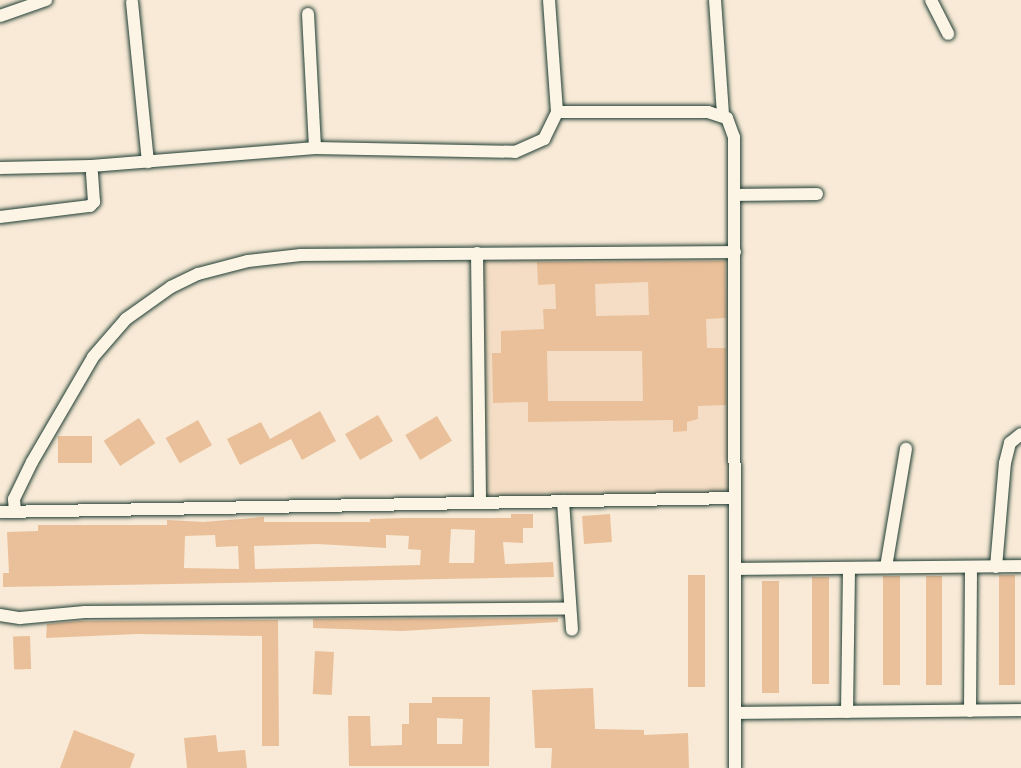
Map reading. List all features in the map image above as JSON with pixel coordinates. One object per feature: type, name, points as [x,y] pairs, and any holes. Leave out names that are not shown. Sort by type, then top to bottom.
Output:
[{"type":"street","points":[[0,16],[46,0]]},
{"type":"street","points":[[0,168],[148,162],[315,148],[523,151],[544,139],[557,112],[549,0]]},
{"type":"street","points":[[715,0],[723,115],[731,126],[734,137],[736,768]]},
{"type":"street","points":[[931,0],[948,34]]},
{"type":"street","points":[[132,2],[148,162]]},
{"type":"street","points":[[308,14],[315,148]]},
{"type":"street","points":[[557,112],[708,112],[723,115]]},
{"type":"street","points":[[0,217],[90,206],[94,202],[92,173]]},
{"type":"street","points":[[734,195],[817,194]]},
{"type":"street","points":[[15,511],[14,499],[32,462],[93,357],[126,319],[171,286],[223,266],[274,257],[735,252]]},
{"type":"street","points":[[477,253],[480,502]]},
{"type":"street","points":[[996,567],[1005,463],[1010,443],[1021,434]]},
{"type":"street","points":[[886,567],[906,449]]},
{"type":"street","points":[[0,512],[735,498]]},
{"type":"street","points":[[563,501],[572,630]]},
{"type":"street","points":[[736,569],[1021,566]]},
{"type":"street","points":[[970,711],[971,567]]},
{"type":"street","points":[[847,712],[849,568]]},
{"type":"street","points":[[0,615],[20,618],[85,612],[569,609]]},
{"type":"street","points":[[736,713],[1021,710]]},
{"type":"shaded area","points":[[482,253],[733,253],[733,496],[482,496]]},
{"type":"building","points":[[725,261],[726,318],[706,319],[707,348],[726,348],[726,405],[698,406],[698,419],[687,422],[687,431],[673,432],[673,420],[528,422],[528,402],[493,403],[492,353],[501,353],[501,331],[544,329],[543,309],[556,309],[555,284],[538,285],[537,262]],"holes":[[[648,282],[649,315],[596,316],[595,284]],[[547,351],[642,351],[643,401],[548,401]]]},
{"type":"building","points":[[320,411],[336,441],[302,460],[291,439],[240,465],[227,439],[261,422],[270,439]]},
{"type":"building","points":[[378,415],[393,441],[360,460],[345,434]]},
{"type":"building","points":[[437,416],[452,441],[420,460],[405,435]]},
{"type":"building","points":[[139,418],[155,443],[120,466],[104,441]]},
{"type":"building","points":[[198,420],[212,445],[180,463],[166,438]]},
{"type":"building","points":[[58,436],[92,436],[92,463],[58,463]]},
{"type":"building","points":[[511,514],[533,514],[533,528],[523,528],[523,543],[503,542],[505,564],[553,562],[554,577],[3,587],[3,573],[9,573],[7,532],[38,531],[38,525],[167,525],[167,520],[203,522],[264,517],[264,522],[511,518]],"holes":[[[451,529],[475,530],[474,563],[449,563]],[[215,535],[216,547],[238,546],[239,569],[184,568],[185,536]],[[386,535],[409,536],[408,549],[421,550],[420,565],[255,569],[254,546],[318,544],[386,548]]]},
{"type":"building","points":[[610,514],[612,542],[584,544],[582,516]]},
{"type":"building","points":[[688,575],[705,575],[705,687],[688,687]]},
{"type":"building","points":[[999,575],[1015,575],[1015,685],[999,685]]},
{"type":"building","points":[[883,576],[900,576],[900,685],[883,685]]},
{"type":"building","points":[[926,576],[942,576],[942,685],[926,685]]},
{"type":"building","points":[[812,577],[829,577],[829,684],[812,684]]},
{"type":"building","points":[[762,581],[779,581],[779,693],[762,693]]},
{"type":"building","points":[[558,618],[558,622],[402,631],[313,628],[313,619]]},
{"type":"building","points":[[278,620],[279,746],[262,746],[262,636],[137,634],[46,638],[47,624],[79,621]]},
{"type":"building","points":[[30,636],[31,669],[14,670],[13,637]]},
{"type":"building","points":[[315,651],[334,652],[332,695],[313,694]]},
{"type":"building","points":[[593,688],[595,729],[644,730],[644,735],[688,733],[689,768],[551,768],[552,748],[535,748],[532,690]]},
{"type":"building","points":[[432,697],[490,697],[489,766],[349,766],[348,716],[370,716],[371,746],[402,745],[402,724],[409,724],[409,703],[432,703]],"holes":[[[437,718],[463,719],[462,744],[437,744]]]},
{"type":"building","points":[[74,730],[135,754],[130,768],[60,768]]},
{"type":"building","points":[[216,735],[218,752],[245,750],[247,768],[187,768],[184,738]]}]
